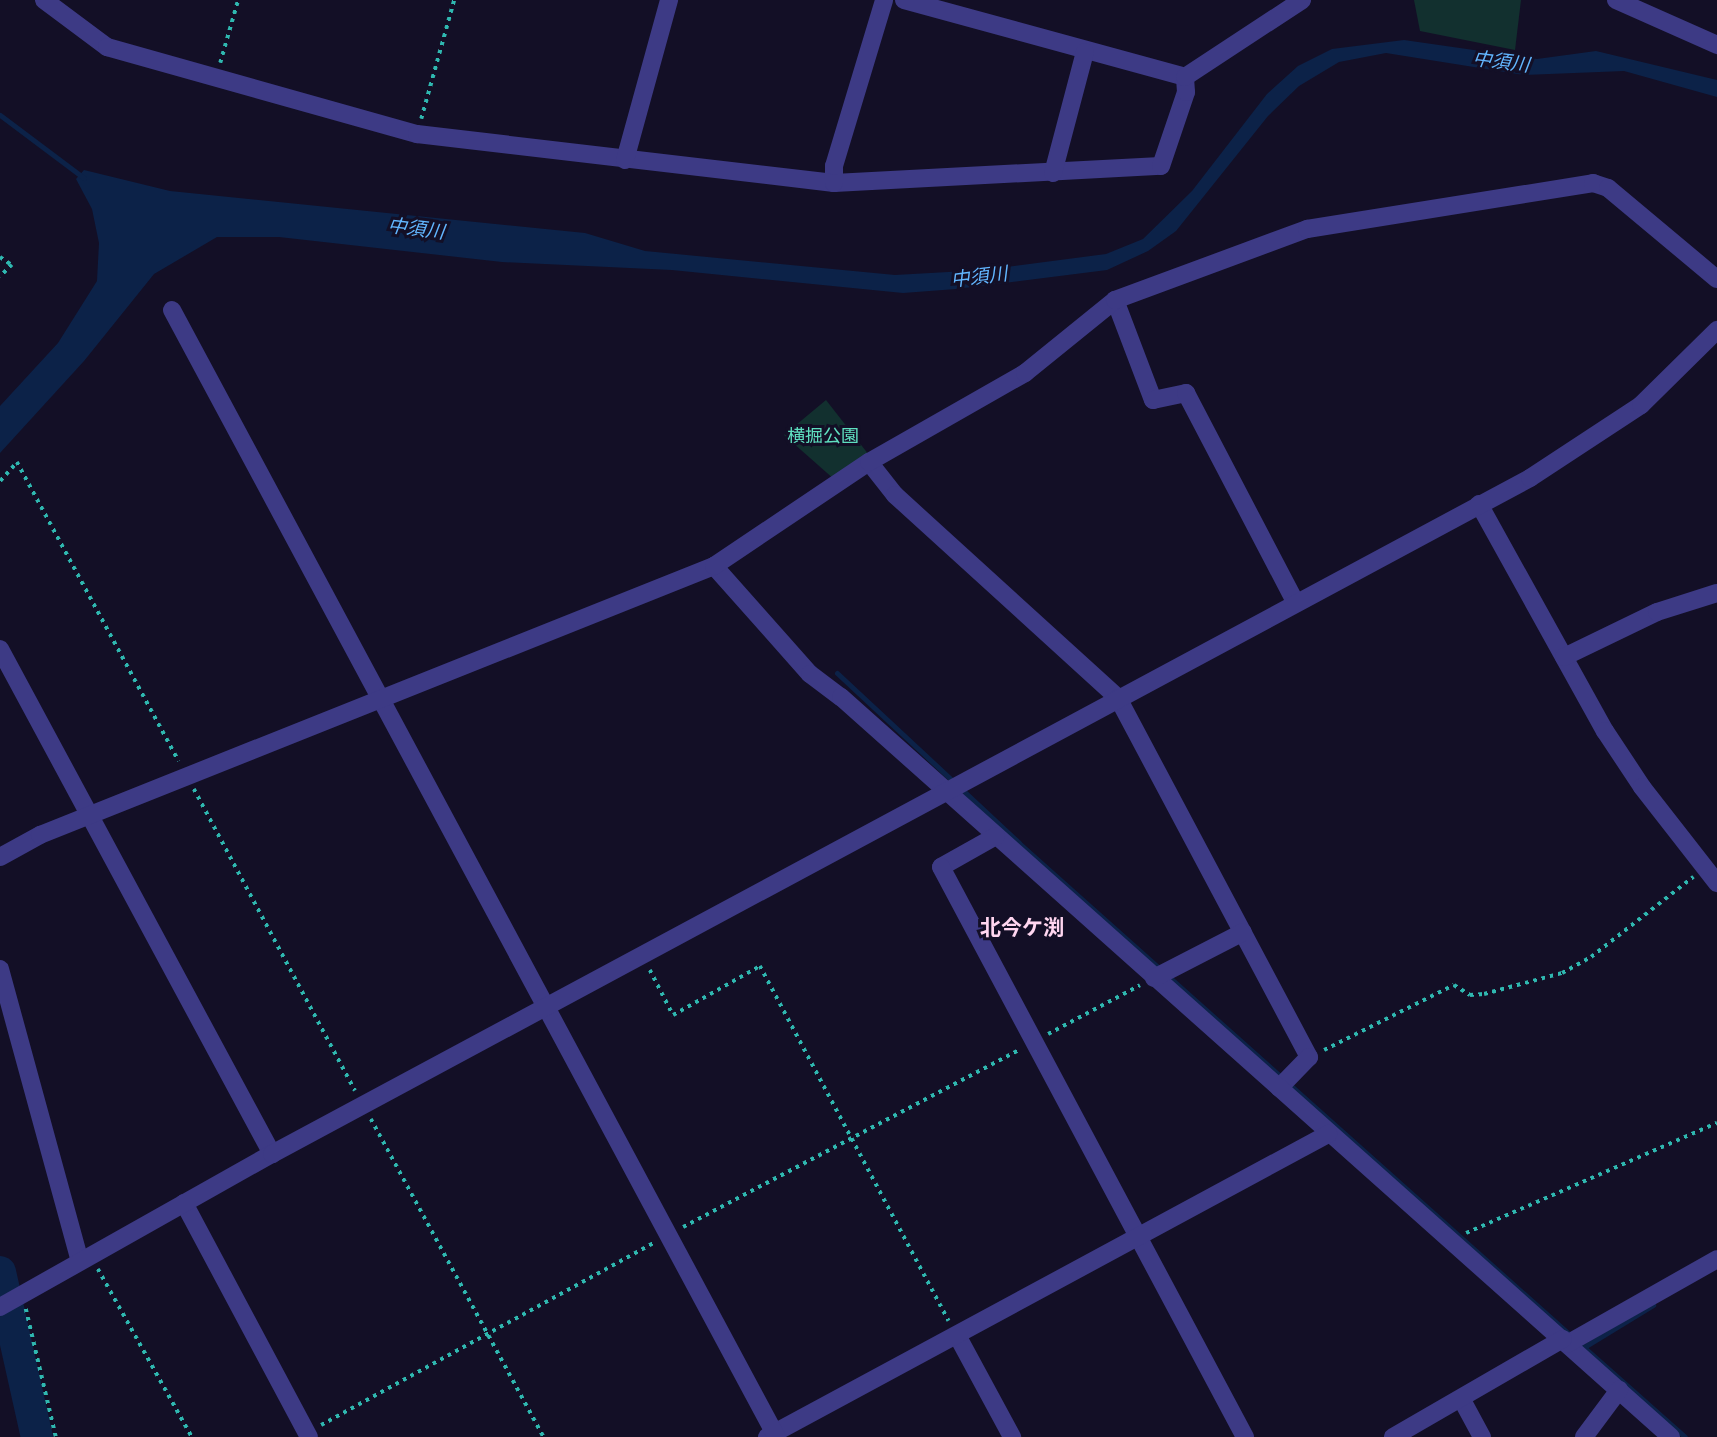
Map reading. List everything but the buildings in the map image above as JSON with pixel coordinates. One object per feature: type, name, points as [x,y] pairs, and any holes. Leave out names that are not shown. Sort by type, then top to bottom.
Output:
[{"type":"street","points":[[44,0],[107,47],[417,134],[834,183],[1161,166],[1186,92],[1185,77]]},
{"type":"street","points":[[625,160],[669,0]]},
{"type":"street","points":[[834,183],[834,166],[884,0]]},
{"type":"street","points":[[904,0],[1085,52],[1185,77],[1302,0]]},
{"type":"street","points":[[1616,0],[1717,45]]},
{"type":"street","points":[[1053,173],[1085,52]]},
{"type":"street","points":[[0,857],[90,815],[714,566],[869,463],[1025,373],[1115,300],[1307,229],[1348,219],[1593,183],[1608,188],[1717,279]]},
{"type":"street","points":[[1115,300],[1153,400],[1186,393],[1296,603]]},
{"type":"street","points":[[172,310],[773,1435],[1140,1239],[1328,1134]]},
{"type":"street","points":[[0,1307],[272,1154],[1577,449],[1641,405],[1717,330]]},
{"type":"street","points":[[869,463],[894,495],[1118,698],[1310,1057],[1279,1088]]},
{"type":"street","points":[[1479,504],[1564,657],[1642,787],[1717,883]]},
{"type":"street","points":[[714,566],[810,674],[996,836],[1671,1437]]},
{"type":"street","points":[[1564,657],[1657,612],[1717,593]]},
{"type":"street","points":[[0,649],[272,1154]]},
{"type":"street","points":[[996,836],[941,867],[1245,1437]]},
{"type":"street","points":[[1154,978],[1243,932]]},
{"type":"street","points":[[0,969],[85,1258]]},
{"type":"street","points":[[184,1203],[308,1435]]},
{"type":"street","points":[[1398,1436],[1717,1259]]},
{"type":"street","points":[[958,1337],[1012,1437]]},
{"type":"street","points":[[1584,1437],[1619,1390]]},
{"type":"street","points":[[1462,1400],[1482,1437]]},
{"type":"path","points":[[216,78],[238,0]]},
{"type":"path","points":[[417,134],[454,0]]},
{"type":"path","points":[[0,257],[12,265],[0,277]]},
{"type":"path","points":[[0,481],[17,462],[544,1437]]},
{"type":"path","points":[[1310,1057],[1454,985],[1470,995],[1562,973],[1591,957],[1705,867]]},
{"type":"path","points":[[642,956],[673,1015],[760,966],[958,1337]]},
{"type":"path","points":[[308,1435],[668,1235],[1154,978]]},
{"type":"path","points":[[1449,1240],[1717,1123]]},
{"type":"path","points":[[85,1258],[192,1437]]},
{"type":"path","points":[[20,1295],[56,1437]]},
{"type":"green space","points":[[1414,0],[1521,0],[1515,50],[1420,31]]},
{"type":"green space","name":"横掘公園","points":[[826,400],[869,455],[835,480],[784,435]]},
{"type":"water","name":"中須川","points":[[1404,40],[1537,59],[1596,51],[1717,80],[1717,97],[1624,71],[1524,75],[1386,53],[1339,62],[1299,86],[1268,116],[1176,231],[1148,251],[1107,270],[956,289],[903,293],[672,270],[502,262],[279,237],[217,237],[154,274],[84,361],[0,453],[0,406],[58,343],[97,281],[99,243],[92,209],[76,179],[84,170],[170,191],[585,233],[645,251],[895,275],[984,270],[1106,254],[1143,239],[1192,191],[1267,94],[1298,66],[1332,49]]},
{"type":"waterway","points":[[0,115],[84,178]]},
{"type":"waterway","points":[[837,673],[1019,843],[1570,1335]]},
{"type":"waterway","points":[[0,1272],[37,1437]]},
{"type":"waterway","points":[[1584,1347],[1653,1305]]},
{"type":"waterway","points":[[1577,1341],[1685,1437]]},
{"type":"district","name":"北今ケ渕","points":[[1022,928]]}]
